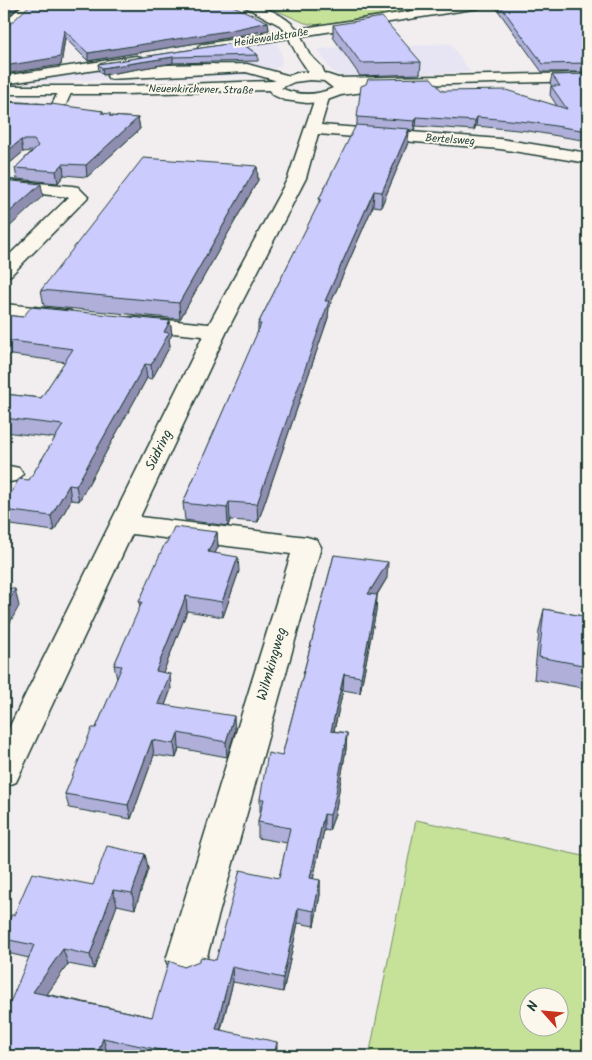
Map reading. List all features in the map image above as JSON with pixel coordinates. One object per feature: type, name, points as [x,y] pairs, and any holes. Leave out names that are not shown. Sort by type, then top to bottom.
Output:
[{"type":"street","points":[[5,27],[31,4]]},
{"type":"street","points":[[246,4],[285,22],[294,34],[303,56],[317,70],[319,77]]},
{"type":"street","name":"Heidewaldstraße","points":[[188,51],[479,4]]},
{"type":"street","points":[[284,83],[303,56]]},
{"type":"street","points":[[4,80],[149,58]]},
{"type":"street","points":[[129,61],[142,72]]},
{"type":"street","points":[[86,90],[90,82],[96,79],[142,72],[247,68],[284,83],[319,77],[337,87],[588,77]]},
{"type":"street","points":[[284,83],[289,97],[299,98],[322,98],[337,87]]},
{"type":"street","name":"Neuenkirchener Straße","points":[[4,90],[125,90],[284,83]]},
{"type":"street","name":"Neuenkirchener Straße","points":[[4,94],[36,94],[48,91]]},
{"type":"street","points":[[4,107],[57,110],[64,91]]},
{"type":"street","points":[[299,98],[311,129]]},
{"type":"street","name":"Südring","points":[[4,772],[216,332],[297,178],[303,163],[311,129],[322,107],[322,98]]},
{"type":"street","name":"Bertelsweg","points":[[311,129],[500,144],[588,158]]},
{"type":"street","points":[[4,180],[17,168]]},
{"type":"street","points":[[4,185],[72,191],[79,197],[4,271]]},
{"type":"street","points":[[4,310],[80,318]]},
{"type":"street","points":[[109,321],[216,332]]},
{"type":"street","name":"Wilmkingweg","points":[[123,524],[307,546],[186,960]]},
{"type":"shaded area","points":[[270,42],[278,44],[282,57],[281,66],[258,75],[26,82],[26,80]]},
{"type":"shaded area","points":[[450,43],[470,72],[338,75],[330,69],[318,49],[342,47],[345,51]]},
{"type":"green space","points":[[262,4],[285,4],[295,7],[311,4],[352,4],[378,12],[431,4],[452,4],[318,25],[305,23]]},
{"type":"green space","points":[[416,820],[588,857],[588,1056],[369,1056]]},
{"type":"building","points":[[4,4],[12,4],[4,11]]},
{"type":"building","points":[[31,4],[229,4],[268,22],[227,31],[88,53],[64,30],[60,57],[4,66],[4,26],[9,25]]},
{"type":"building","points":[[499,4],[588,4],[588,63],[543,64]]},
{"type":"building","points":[[382,17],[421,62],[361,63],[333,25]]},
{"type":"building","points":[[240,42],[258,55],[173,57],[102,68],[98,64]]},
{"type":"building","points":[[588,74],[588,131],[529,122],[477,117],[475,121],[417,117],[415,121],[357,117],[361,86],[366,84],[368,79],[431,78],[442,91],[506,90],[567,109],[551,86],[560,86],[552,75]]},
{"type":"building","points":[[4,102],[51,104],[103,111],[101,113],[111,114],[109,116],[138,118],[86,165],[63,164],[56,171],[15,168],[38,146],[34,140],[21,140],[4,154]]},
{"type":"building","points":[[356,125],[409,129],[382,192],[374,191],[325,301],[329,301],[257,504],[229,502],[227,508],[183,503],[261,324],[258,324]]},
{"type":"building","points":[[143,158],[257,166],[179,303],[41,290]]},
{"type":"building","points":[[4,180],[41,184],[4,217]]},
{"type":"building","points":[[31,307],[170,321],[164,332],[169,333],[151,365],[145,364],[76,486],[69,485],[51,516],[4,510],[4,504],[19,479],[29,480],[63,425],[4,418],[4,394],[41,398],[73,349],[4,340],[4,315],[23,317]]},
{"type":"building","points":[[174,527],[217,532],[208,552],[238,557],[222,602],[186,596],[156,671],[170,674],[158,704],[234,716],[226,742],[178,733],[174,744],[152,740],[128,805],[65,794],[92,728],[96,728],[122,666],[114,665],[142,602],[139,602]]},
{"type":"building","points":[[334,555],[388,562],[368,594],[377,595],[361,677],[344,674],[331,731],[347,733],[335,798],[330,815],[324,814],[310,878],[320,880],[314,911],[298,908],[283,978],[232,967],[216,1029],[277,1042],[274,1056],[188,1056],[103,1038],[97,1056],[4,1056],[4,1017],[34,945],[4,939],[4,932],[11,915],[14,915],[32,873],[93,885],[107,846],[145,854],[132,893],[113,890],[90,955],[63,949],[33,992],[152,1017],[169,961],[184,967],[199,961],[201,957],[216,960],[240,870],[279,878],[290,828],[258,822],[264,799],[260,799],[268,753],[282,756]]},
{"type":"building","points":[[4,588],[15,589],[4,610]]},
{"type":"building","points":[[544,609],[588,617],[588,666],[539,657]]}]
